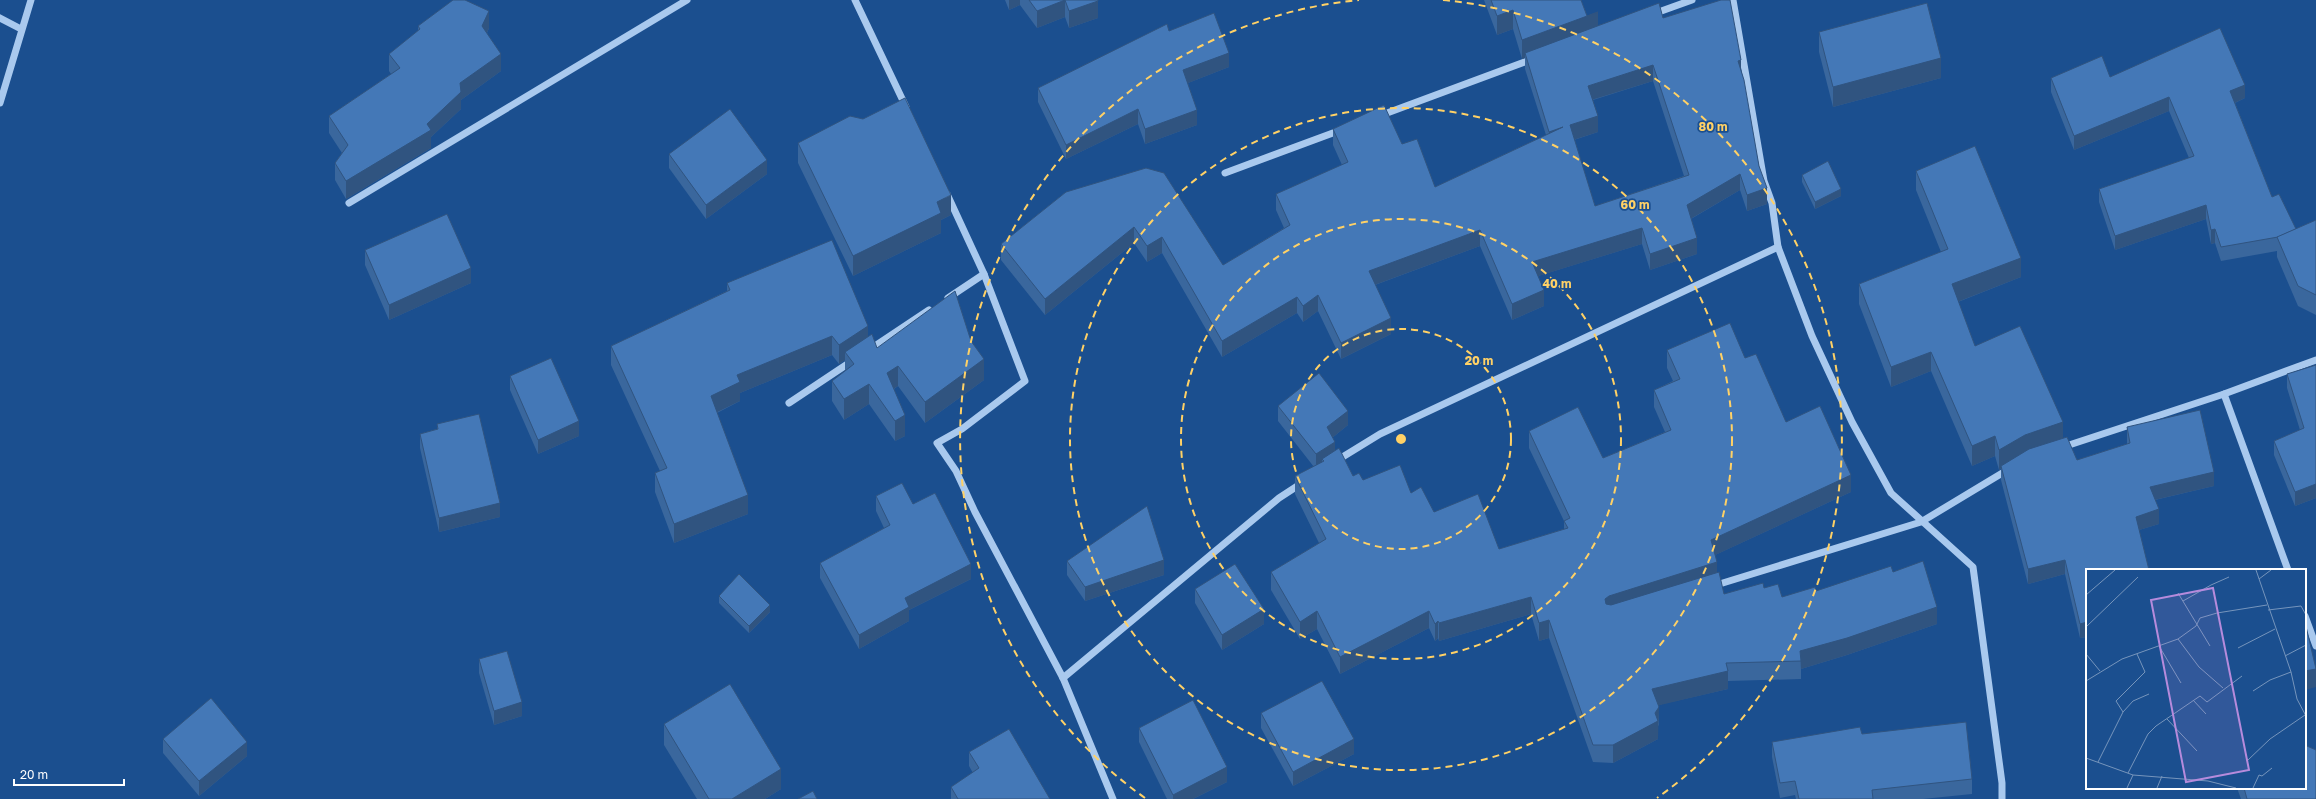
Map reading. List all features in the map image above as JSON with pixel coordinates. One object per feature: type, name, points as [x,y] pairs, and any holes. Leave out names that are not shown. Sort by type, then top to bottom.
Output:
[{"type":"street","points":[[0,103],[21,28],[31,0]]},
{"type":"street","points":[[349,203],[687,0]]},
{"type":"street","points":[[855,0],[910,115]]},
{"type":"street","points":[[1643,18],[1692,0]]},
{"type":"street","points":[[1733,0],[1764,181],[1772,202],[1778,247],[1812,336],[1852,422],[1891,494],[1973,567],[2002,783],[2002,799]]},
{"type":"street","points":[[0,18],[21,28]]},
{"type":"street","points":[[1373,118],[1544,55]]},
{"type":"street","points":[[1225,173],[1351,126]]},
{"type":"street","points":[[944,187],[984,274],[1025,381],[962,428],[937,443],[956,471],[975,512],[1064,678],[1113,799]]},
{"type":"street","points":[[1329,466],[1380,434],[1778,247]]},
{"type":"street","points":[[789,403],[984,274]]},
{"type":"street","points":[[2057,449],[2224,394],[2316,360]]},
{"type":"street","points":[[2224,394],[2288,569]]},
{"type":"street","points":[[1709,587],[1921,522],[2014,466]]},
{"type":"street","points":[[1064,678],[1279,498],[1310,478]]},
{"type":"street","points":[[2306,619],[2316,646]]},
{"type":"building","points":[[453,0],[465,0],[489,11],[482,26],[501,54],[460,83],[461,92],[427,124],[431,130],[346,181],[335,163],[348,145],[329,116],[400,68],[389,54],[420,29],[418,26]]},
{"type":"building","points":[[1029,0],[1065,0],[1037,11]]},
{"type":"building","points":[[1065,0],[1098,0],[1098,1],[1069,11]]},
{"type":"building","points":[[1491,0],[1581,0],[1587,16],[1598,12],[1522,40],[1513,10],[1497,16]]},
{"type":"building","points":[[1721,0],[1730,0],[1741,60],[1738,61],[1744,80],[1759,166],[1767,188],[1747,195],[1740,174],[1687,205],[1697,238],[1650,254],[1642,228],[1532,262],[1544,290],[1512,304],[1480,230],[1369,271],[1391,318],[1341,343],[1318,295],[1303,306],[1297,297],[1222,341],[1162,237],[1147,246],[1134,227],[1045,299],[1001,244],[1066,192],[1146,168],[1164,173],[1223,265],[1290,225],[1276,194],[1348,162],[1333,129],[1384,105],[1402,144],[1417,139],[1435,187],[1563,127],[1549,132],[1525,53],[1659,3],[1663,18]],"holes":[[[1653,65],[1689,175],[1595,206],[1570,125],[1598,116],[1588,86]]]},
{"type":"building","points":[[1927,3],[1941,58],[1833,87],[1819,32]]},
{"type":"building","points":[[1214,13],[1229,53],[1183,70],[1197,110],[1145,129],[1138,109],[1066,145],[1038,88],[1167,24],[1169,31]]},
{"type":"building","points":[[2220,28],[2245,85],[2230,91],[2272,197],[2279,194],[2296,229],[2278,237],[2221,247],[2215,229],[2211,230],[2206,205],[2115,236],[2099,189],[2194,156],[2169,97],[2074,136],[2051,78],[2102,56],[2110,77]]},
{"type":"building","points":[[905,98],[951,195],[937,202],[941,213],[853,256],[798,143],[850,116],[863,119]]},
{"type":"building","points":[[730,109],[767,160],[706,205],[669,154]]},
{"type":"building","points":[[1975,146],[2021,258],[1952,284],[1975,346],[2020,326],[2063,422],[2025,435],[1999,450],[1995,436],[1972,446],[1931,352],[1891,367],[1859,284],[1948,249],[1916,171]]},
{"type":"building","points":[[1828,161],[1841,189],[1815,202],[1802,175]]},
{"type":"building","points":[[447,214],[471,268],[389,305],[365,250]]},
{"type":"building","points":[[2316,220],[2316,295],[2298,286],[2277,237]]},
{"type":"building","points":[[832,240],[868,326],[839,345],[832,336],[737,375],[740,382],[711,396],[748,495],[674,524],[655,473],[667,468],[611,346],[730,290],[727,283]]},
{"type":"building","points":[[955,291],[971,341],[984,359],[925,402],[898,366],[887,373],[905,415],[895,421],[869,384],[844,399],[832,381],[854,364],[845,352],[872,334],[877,348]]},
{"type":"building","points":[[1730,323],[1745,358],[1756,354],[1786,422],[1820,406],[1851,475],[1711,540],[1717,562],[1609,596],[1605,599],[1606,604],[1611,605],[1719,572],[1724,594],[1763,583],[1764,588],[1778,584],[1782,597],[1815,587],[1816,591],[1891,566],[1893,572],[1923,561],[1937,607],[1847,638],[1800,651],[1801,661],[1726,663],[1728,671],[1652,689],[1659,707],[1655,713],[1658,721],[1613,745],[1593,745],[1549,620],[1539,623],[1531,597],[1439,623],[1438,621],[1435,624],[1429,611],[1340,657],[1317,611],[1300,622],[1271,572],[1326,539],[1295,476],[1324,461],[1322,459],[1339,448],[1353,476],[1359,473],[1363,480],[1400,465],[1411,493],[1421,487],[1434,512],[1478,494],[1499,549],[1568,528],[1564,521],[1570,518],[1529,431],[1578,407],[1603,458],[1671,430],[1654,390],[1680,379],[1667,350]]},
{"type":"building","points":[[551,358],[579,421],[538,440],[510,376]]},
{"type":"building","points":[[2316,365],[2316,484],[2295,492],[2274,441],[2304,428],[2287,374]]},
{"type":"building","points":[[1319,373],[1348,411],[1327,427],[1335,442],[1316,454],[1278,406]]},
{"type":"building","points":[[2200,410],[2214,472],[2150,487],[2159,509],[2136,517],[2149,569],[2086,569],[2086,622],[2080,624],[2065,560],[2028,569],[2001,466],[2029,449],[2067,437],[2077,460],[2130,443],[2127,427]]},
{"type":"building","points":[[479,414],[500,503],[439,518],[420,434],[438,429],[437,424]]},
{"type":"building","points":[[902,483],[913,504],[935,493],[971,564],[905,598],[909,607],[859,635],[820,563],[890,525],[876,496]]},
{"type":"building","points":[[1147,506],[1164,560],[1085,587],[1067,561]]},
{"type":"building","points":[[1235,564],[1264,609],[1222,635],[1195,589]]},
{"type":"building","points":[[739,574],[770,605],[749,626],[719,596]]},
{"type":"building","points":[[2306,626],[2316,669],[2306,671]]},
{"type":"building","points":[[507,651],[522,702],[494,711],[479,659]]},
{"type":"building","points":[[1322,681],[1354,739],[1293,772],[1261,713]]},
{"type":"building","points":[[730,684],[781,769],[732,799],[709,799],[664,724]]},
{"type":"building","points":[[211,698],[247,742],[199,781],[163,739]]},
{"type":"building","points":[[1193,700],[1227,767],[1173,795],[1139,728]]},
{"type":"building","points":[[1966,722],[1972,779],[1872,790],[1873,799],[1799,799],[1795,781],[1780,783],[1772,742],[1860,727],[1862,734]]},
{"type":"building","points":[[1009,729],[1050,799],[958,799],[951,787],[979,768],[969,752]]},
{"type":"building","points":[[2306,744],[2307,746],[2316,750],[2316,799],[2247,799],[2244,789],[2306,789]]},
{"type":"building","points":[[813,791],[817,799],[798,799]]}]
